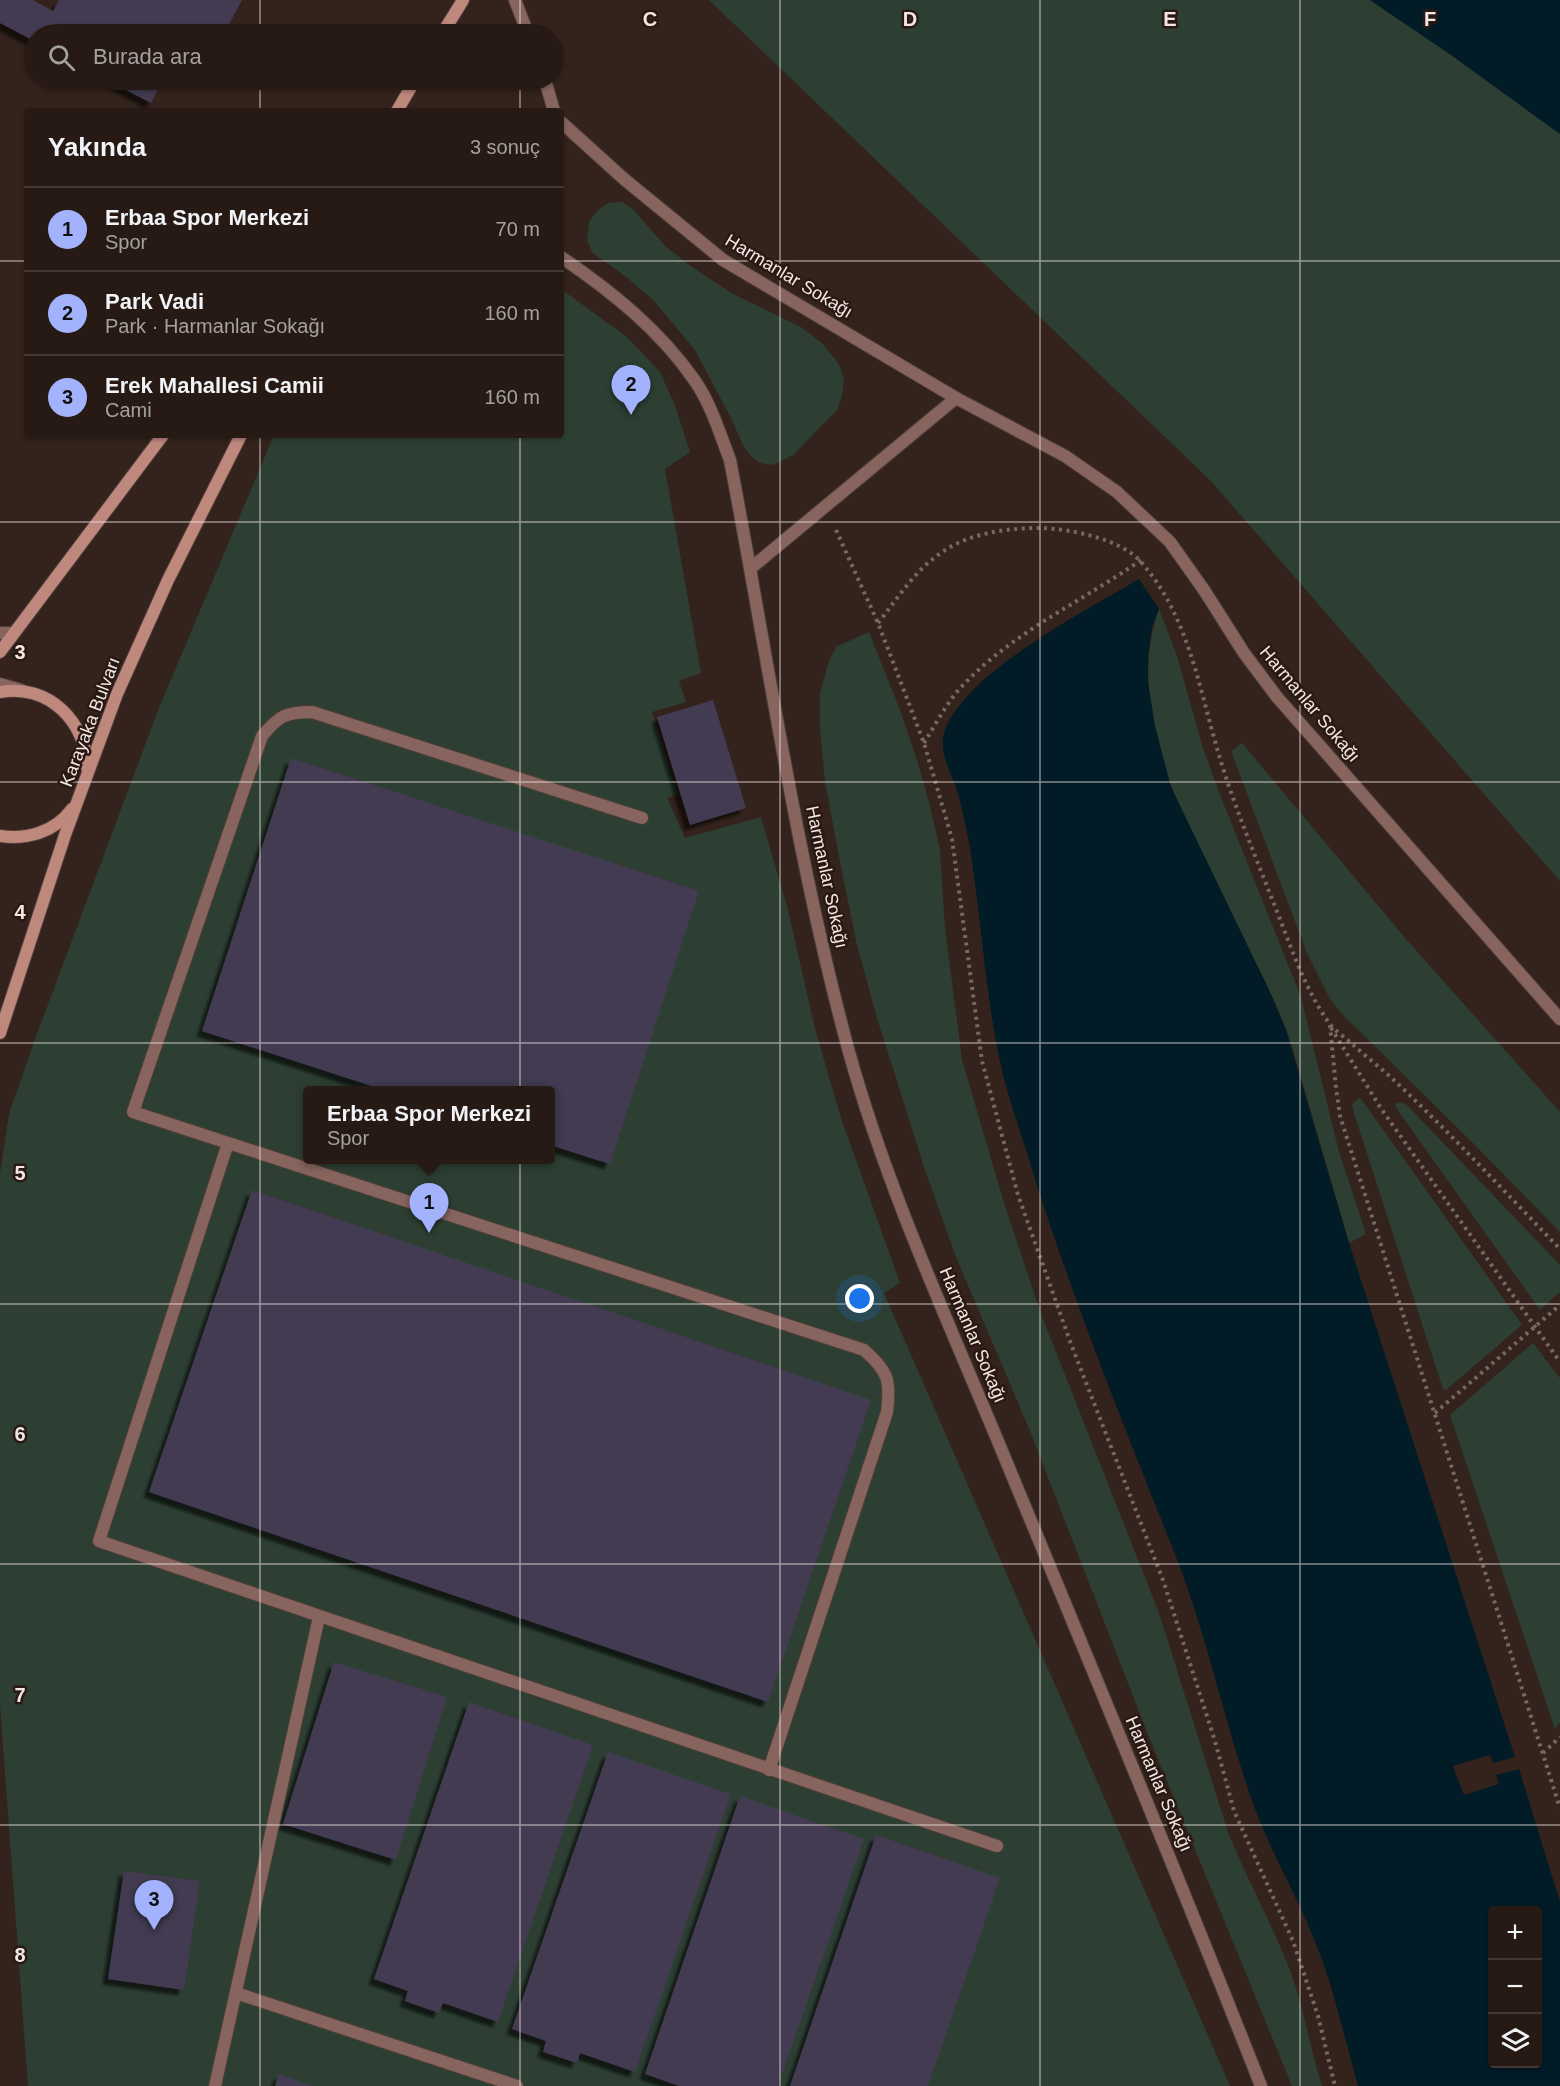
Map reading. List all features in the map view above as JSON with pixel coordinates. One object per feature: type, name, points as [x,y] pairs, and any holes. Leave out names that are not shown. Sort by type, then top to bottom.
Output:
[{"type":"main road","points":[[448,24],[463,0]]},
{"type":"main road","points":[[399,108],[410,90]]},
{"type":"main road","points":[[0,652],[161,438]]},
{"type":"main road","name":"Karayaka Bulvarı","points":[[0,1033],[65,835],[117,694],[168,580],[239,438]]},
{"type":"main road","points":[[0,692],[20,691],[48,699],[67,714],[81,734],[87,756],[86,781],[69,813],[50,828],[27,837],[0,836]]},
{"type":"street","points":[[515,0],[524,24]]},
{"type":"street","points":[[548,90],[553,108]]},
{"type":"street","name":"Harmanlar Sokağı","points":[[564,125],[624,179],[723,260],[956,398],[1065,456],[1118,492],[1170,542],[1276,697],[1560,1019]]},
{"type":"street","name":"Harmanlar Sokağı","points":[[564,258],[628,308],[652,330],[695,381],[730,460],[815,913],[850,1054],[888,1171],[926,1271],[1172,1859],[1261,2086]]},
{"type":"street","points":[[751,568],[956,398]]},
{"type":"street","points":[[0,633],[13,633]]},
{"type":"street","points":[[0,684],[37,694]]},
{"type":"street","points":[[642,818],[312,712],[292,712],[274,721],[262,736],[133,1112],[864,1350],[881,1365],[890,1388],[887,1412],[769,1770]]},
{"type":"street","points":[[228,1143],[99,1541],[997,1846]]},
{"type":"street","points":[[215,2086],[319,1617]]},
{"type":"street","points":[[236,1993],[517,2086]]},
{"type":"path","points":[[826,506],[878,623],[924,743],[952,838],[982,1061],[1018,1195],[1079,1365],[1163,1580],[1234,1811],[1293,1941],[1318,2016],[1335,2086]]},
{"type":"path","points":[[878,623],[918,573],[939,554],[990,532],[1023,528],[1062,529],[1100,539],[1125,549],[1140,561],[1167,599],[1194,661],[1219,755],[1247,836],[1307,983],[1374,1099],[1560,1362]]},
{"type":"path","points":[[924,743],[956,693],[1010,645],[1170,542]]},
{"type":"path","points":[[1330,1025],[1396,1082],[1560,1249]]},
{"type":"path","points":[[1330,1025],[1341,1116],[1560,1808]]},
{"type":"path","points":[[1435,1413],[1560,1305]]},
{"type":"path","points":[[1543,1753],[1560,1737]]},
{"type":"green space","points":[[709,0],[1370,0],[1560,134],[1560,881],[1210,480]]},
{"type":"green space","points":[[622,202],[632,208],[665,246],[692,267],[733,294],[801,327],[823,344],[838,363],[844,378],[842,396],[837,410],[793,455],[773,465],[760,463],[751,456],[743,445],[695,350],[654,301],[593,253],[587,241],[589,222],[597,211],[608,203]]},
{"type":"green space","points":[[564,291],[627,337],[660,372],[675,406],[690,452],[665,469],[701,673],[679,681],[686,702],[652,712],[678,794],[667,798],[685,838],[761,817],[788,910],[815,1029],[841,1118],[900,1283],[884,1293],[1230,2086],[28,2086],[0,1705],[0,1173],[9,1114],[159,708],[273,438],[564,438]]},
{"type":"green space","points":[[1159,609],[1177,656],[1203,748],[1219,792],[1301,997],[1338,1148],[1366,1234],[1349,1243],[1286,1029],[1265,981],[1187,824],[1166,769],[1152,715],[1149,661]]},
{"type":"green space","points":[[869,632],[900,710],[929,802],[940,850],[945,928],[962,1060],[1004,1203],[1041,1314],[1159,1613],[1229,1835],[1290,1970],[1322,2086],[1292,2086],[1149,1737],[1028,1426],[956,1257],[926,1173],[877,1018],[857,945],[840,862],[825,781],[820,730],[820,693],[829,661],[836,647]]},
{"type":"green space","points":[[1242,743],[1406,939],[1560,1112],[1560,1232],[1340,1012],[1330,999],[1307,953],[1231,751]]},
{"type":"green space","points":[[1359,1098],[1522,1325],[1446,1390],[1443,1389],[1353,1110],[1352,1104]]},
{"type":"green space","points":[[1398,1102],[1406,1104],[1560,1265],[1560,1292],[1540,1310],[1397,1109],[1395,1105]]},
{"type":"green space","points":[[1533,1343],[1560,1378],[1560,1723],[1555,1729],[1450,1415]]},
{"type":"water","points":[[1370,0],[1560,0],[1560,134],[1451,55]]},
{"type":"water","points":[[1139,579],[1159,609],[1152,628],[1148,657],[1148,682],[1155,726],[1171,787],[1286,1030],[1349,1243],[1515,1757],[1493,1763],[1490,1755],[1453,1766],[1464,1795],[1499,1784],[1496,1775],[1519,1769],[1560,1902],[1560,2086],[1358,2086],[1324,1966],[1310,1929],[1257,1815],[1186,1584],[1083,1319],[1050,1224],[1002,1071],[992,1017],[969,841],[959,797],[945,757],[943,741],[944,733],[955,711],[975,688],[1000,667],[1059,626]]},
{"type":"building","points":[[0,0],[33,0],[53,11],[59,0],[242,0],[229,24],[24,24],[24,36],[0,23]]},
{"type":"building","points":[[126,90],[158,90],[151,103]]},
{"type":"building","points":[[713,700],[746,808],[690,825],[657,717]]},
{"type":"building","points":[[291,758],[699,891],[610,1164],[555,1147],[555,1086],[372,1086],[202,1031]]},
{"type":"building","points":[[252,1190],[871,1400],[768,1702],[149,1492]]},
{"type":"building","points":[[334,1662],[447,1697],[396,1860],[283,1824]]},
{"type":"building","points":[[469,1702],[593,1745],[498,2022],[443,2003],[439,2013],[405,2001],[408,1991],[374,1979]]},
{"type":"building","points":[[608,1752],[731,1794],[635,2072],[580,2053],[577,2063],[543,2052],[546,2041],[512,2029]]},
{"type":"building","points":[[740,1796],[864,1839],[778,2086],[679,2086],[645,2074]]},
{"type":"building","points":[[876,1835],[1000,1878],[928,2086],[790,2086]]},
{"type":"building","points":[[124,1871],[200,1881],[184,1990],[108,1979]]},
{"type":"building","points":[[279,2074],[312,2086],[275,2086]]},
{"type":"place","name":"Park Vadi","points":[[631,415]]},
{"type":"place","name":"Erbaa Spor Merkezi","points":[[429,1233]]},
{"type":"place","name":"Erek Mahallesi Camii","points":[[154,1930]]}]
